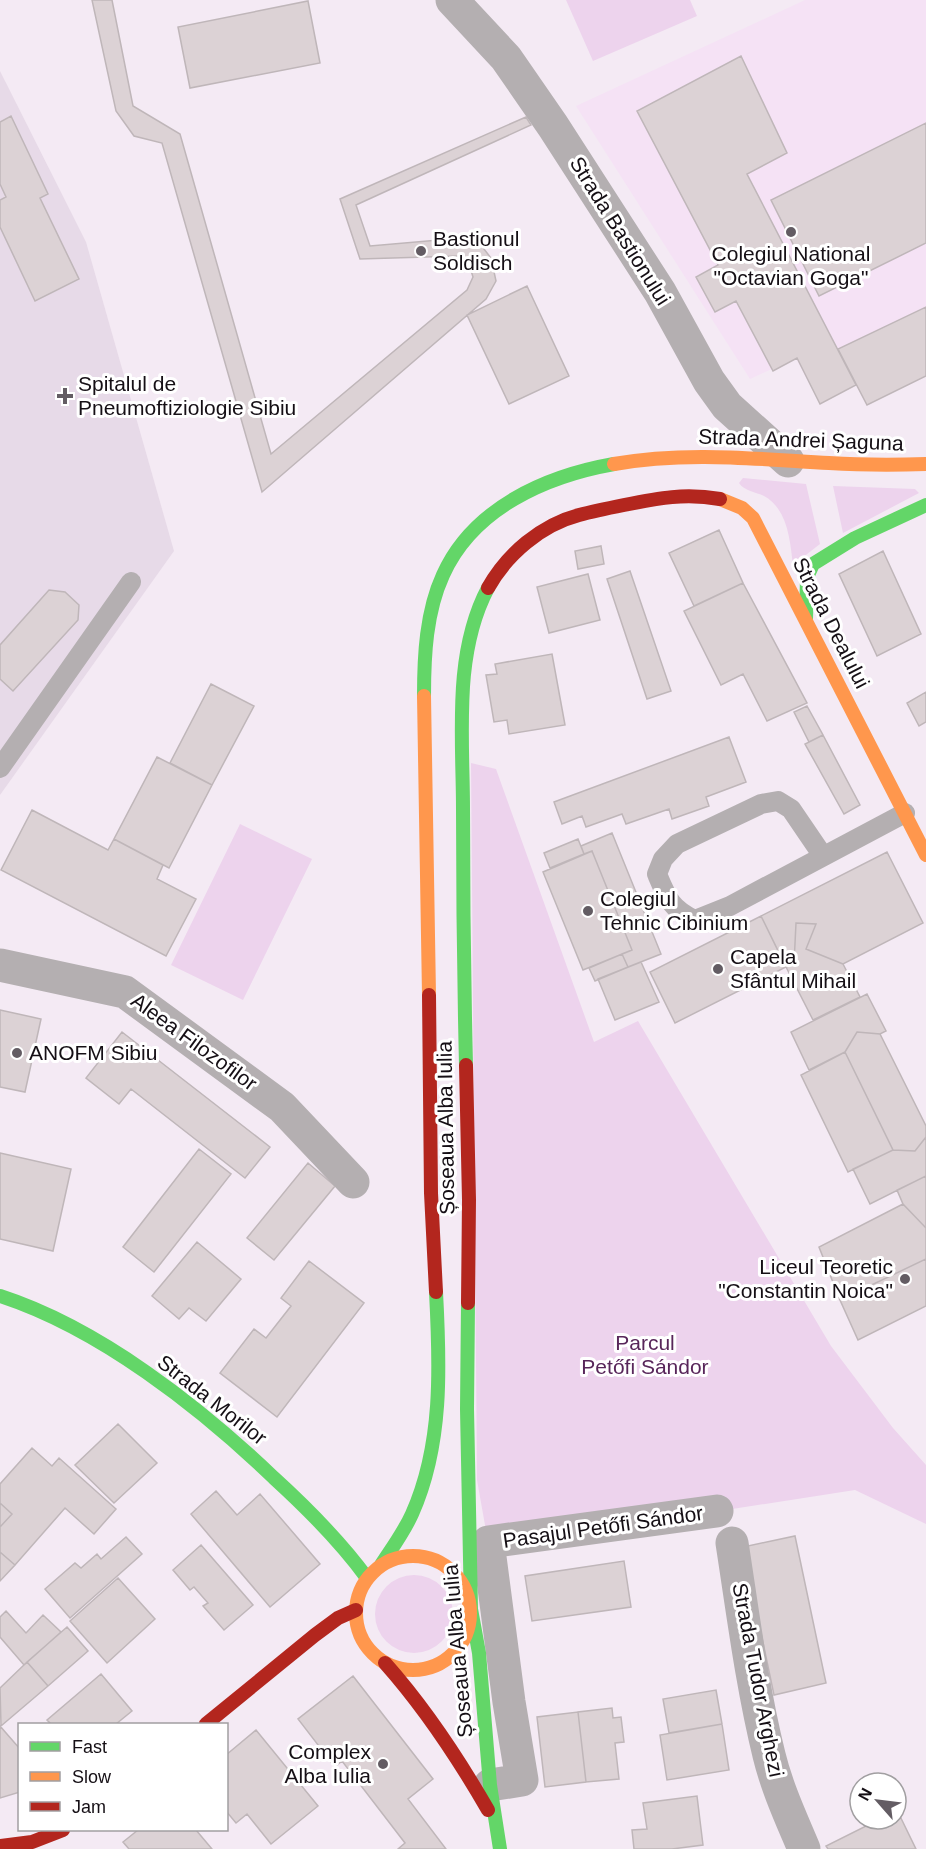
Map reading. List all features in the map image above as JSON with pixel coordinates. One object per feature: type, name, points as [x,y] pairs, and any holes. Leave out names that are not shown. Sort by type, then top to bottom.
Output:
[{"type":"main road","name":"Strada Andrei Șaguna","points":[[675,457],[788,460],[860,465],[926,464]]},
{"type":"main road","name":"Șoseaua Alba Iulia","points":[[381,1565],[406,1526],[423,1486],[436,1416],[438,1359],[431,1197],[425,707],[429,625],[436,592],[461,543],[479,523],[509,501],[547,482],[593,468],[675,457]]},
{"type":"main road","name":"Strada Dealului","points":[[638,502],[669,496],[696,495],[723,500],[742,508],[753,518],[926,855]]},
{"type":"main road","name":"Șoseaua Alba Iulia","points":[[500,1849],[490,1785],[479,1653],[471,1609],[467,1408],[468,1200],[463,924],[463,679],[479,605],[493,579],[509,557],[535,537],[576,515],[638,502]]},
{"type":"main road","points":[[806,619],[807,577],[813,564],[855,538],[926,505]]},
{"type":"main road","name":"Strada Morilor","points":[[0,1296],[51,1317],[100,1344],[146,1373],[184,1402],[221,1431],[278,1482],[350,1555],[367,1578]]},
{"type":"main road","points":[[385,1663],[402,1669],[419,1670],[436,1666],[451,1656],[463,1643],[470,1626],[471,1609],[467,1592],[459,1576],[446,1565],[431,1557],[414,1555],[397,1557],[381,1565],[367,1578],[359,1593],[356,1610],[357,1626],[363,1641],[372,1653],[385,1663],[436,1725],[470,1778],[496,1825]]},
{"type":"main road","points":[[208,1723],[315,1635],[338,1618],[356,1610]]},
{"type":"main road","points":[[0,1846],[32,1842],[60,1831]]},
{"type":"street","name":"Strada Bastionului","points":[[452,0],[506,58],[553,126],[660,292],[709,381],[728,406],[788,460]]},
{"type":"street","name":"Aleea Filozofilor","points":[[0,965],[125,992],[282,1107],[354,1182]]},
{"type":"street","name":"Pasajul Petőfi Sándor","points":[[490,1785],[522,1780],[509,1702],[488,1542],[717,1511]]},
{"type":"street","name":"Strada Tudor Arghezi","points":[[732,1543],[769,1755],[783,1799],[804,1849]]},
{"type":"street","points":[[55,1849],[77,1831]]},
{"type":"lane","points":[[0,768],[131,582]]},
{"type":"lane","points":[[823,856],[791,809],[778,801],[761,804],[677,844],[663,859],[657,874],[667,898],[679,913],[695,920],[730,906],[905,813]]},
{"type":"shaded area","name":"Colegiul National \"Octavian Goga\"","points":[[805,0],[926,0],[926,376],[867,405],[856,385],[820,404],[796,358],[750,379],[576,106]]},
{"type":"shaded area","name":"Spitalul de Pneumoftiziologie Sibiu","points":[[0,71],[86,242],[174,551],[0,795]]},
{"type":"green space","points":[[566,0],[690,0],[697,16],[593,61]]},
{"type":"green space","points":[[743,478],[806,484],[820,544],[793,565],[791,546],[783,517],[772,502],[764,496],[741,486],[739,483]]},
{"type":"green space","points":[[833,486],[915,489],[919,493],[843,533]]},
{"type":"green space","name":"Parcul Petőfi Sándor","points":[[471,763],[496,769],[594,1042],[638,1021],[831,1346],[893,1428],[926,1465],[926,1524],[855,1490],[713,1512],[488,1542],[477,1480]]},
{"type":"green space","points":[[240,824],[312,859],[243,1000],[171,965]]},
{"type":"green space","points":[[414,1575],[429,1578],[441,1587],[450,1599],[453,1614],[450,1629],[441,1641],[429,1650],[414,1653],[399,1650],[387,1641],[378,1629],[375,1614],[378,1599],[387,1587],[399,1578]]},
{"type":"building","name":"Bastionul Soldisch","points":[[92,0],[112,0],[133,106],[180,134],[271,454],[467,290],[473,277],[469,264],[459,256],[360,259],[340,199],[526,117],[531,125],[356,205],[370,246],[462,238],[480,244],[491,258],[496,281],[486,299],[262,492],[162,143],[134,136],[116,111]]},
{"type":"building","points":[[308,1],[320,63],[190,88],[178,27]]},
{"type":"building","points":[[741,56],[787,153],[747,174],[856,385],[820,404],[797,358],[773,371],[736,301],[715,312],[696,277],[718,265],[637,111]]},
{"type":"building","points":[[11,116],[48,194],[40,198],[79,279],[35,301],[0,227],[0,200],[6,197],[0,184],[0,122]]},
{"type":"building","points":[[926,123],[926,243],[819,296],[771,200]]},
{"type":"building","points":[[527,286],[569,376],[509,404],[467,315]]},
{"type":"building","points":[[926,307],[926,376],[867,405],[838,349]]},
{"type":"building","points":[[719,530],[743,583],[694,606],[669,553]]},
{"type":"building","points":[[601,546],[604,564],[578,569],[575,551]]},
{"type":"building","points":[[883,551],[921,634],[877,656],[839,574]]},
{"type":"building","points":[[630,571],[671,691],[647,699],[607,579]]},
{"type":"building","points":[[588,574],[600,620],[549,633],[537,587]]},
{"type":"building","points":[[743,583],[807,703],[767,721],[743,674],[721,685],[684,611]]},
{"type":"building","points":[[49,590],[65,592],[79,605],[78,620],[13,691],[0,679],[0,645]]},
{"type":"building","points":[[552,654],[565,725],[509,734],[507,720],[494,722],[486,675],[497,674],[495,664]]},
{"type":"building","points":[[211,684],[254,706],[212,785],[170,763]]},
{"type":"building","points":[[926,692],[926,722],[919,726],[907,703]]},
{"type":"building","points":[[807,706],[823,735],[809,742],[794,712]]},
{"type":"building","points":[[823,735],[860,805],[844,814],[805,744]]},
{"type":"building","points":[[729,737],[746,782],[706,797],[709,806],[672,819],[669,809],[626,824],[622,814],[586,827],[582,816],[562,824],[554,802]]},
{"type":"building","points":[[157,757],[212,785],[169,868],[114,839]]},
{"type":"building","points":[[32,810],[108,850],[114,839],[163,865],[157,879],[196,899],[166,956],[1,870]]},
{"type":"building","points":[[612,833],[661,954],[628,967],[622,954],[632,950],[592,851],[584,854],[581,846]]},
{"type":"building","points":[[578,839],[584,854],[550,868],[544,853]]},
{"type":"building","name":"Colegiul Tehnic Cibinium","points":[[592,851],[632,950],[583,970],[543,872]]},
{"type":"building","points":[[887,852],[923,923],[843,964],[806,949],[816,924],[796,923],[794,964],[786,967],[761,916]]},
{"type":"building","name":"Capela Sfântul Mihail","points":[[761,916],[786,967],[675,1023],[650,972]]},
{"type":"building","points":[[796,923],[816,924],[806,949],[843,964],[860,997],[813,1020],[786,967],[794,964]]},
{"type":"building","points":[[622,954],[628,967],[595,981],[589,968]]},
{"type":"building","points":[[641,962],[659,1002],[615,1020],[598,979]]},
{"type":"building","points":[[867,994],[886,1031],[880,1034],[857,1032],[845,1052],[809,1070],[791,1032]]},
{"type":"building","name":"ANOFM Sibiu","points":[[0,1010],[41,1019],[25,1092],[0,1087]]},
{"type":"building","points":[[122,1032],[270,1147],[245,1178],[131,1089],[119,1104],[86,1078]]},
{"type":"building","points":[[857,1032],[880,1034],[926,1126],[926,1137],[915,1151],[893,1150],[845,1052]]},
{"type":"building","points":[[845,1052],[893,1150],[848,1172],[801,1075]]},
{"type":"building","points":[[926,1137],[926,1176],[870,1204],[853,1169],[893,1150],[915,1151]]},
{"type":"building","points":[[199,1149],[231,1174],[154,1272],[123,1247]]},
{"type":"building","points":[[0,1153],[71,1169],[53,1251],[0,1239]]},
{"type":"building","points":[[308,1163],[335,1186],[274,1260],[247,1238]]},
{"type":"building","points":[[926,1176],[926,1228],[903,1204],[897,1190]]},
{"type":"building","points":[[903,1204],[926,1228],[926,1259],[840,1300],[819,1247]]},
{"type":"building","points":[[197,1242],[241,1279],[206,1321],[189,1308],[179,1319],[152,1296]]},
{"type":"building","name":"Liceul Teoretic \"Constantin Noica\"","points":[[926,1259],[926,1306],[858,1340],[840,1300]]},
{"type":"building","points":[[309,1261],[364,1303],[277,1417],[220,1373],[254,1329],[266,1338],[291,1306],[281,1298]]},
{"type":"building","points":[[118,1424],[157,1463],[114,1503],[75,1465]]},
{"type":"building","points":[[32,1448],[52,1466],[59,1458],[116,1509],[94,1534],[65,1508],[15,1565],[0,1552],[0,1527],[12,1514],[0,1503],[0,1484]]},
{"type":"building","points":[[216,1491],[237,1515],[260,1494],[320,1564],[270,1607],[191,1514]]},
{"type":"building","points":[[0,1503],[12,1514],[0,1527]]},
{"type":"building","points":[[795,1536],[826,1683],[774,1695],[743,1547]]},
{"type":"building","points":[[126,1537],[142,1554],[70,1618],[45,1589],[75,1563],[81,1568],[97,1554],[101,1559]]},
{"type":"building","points":[[201,1545],[253,1605],[224,1630],[203,1606],[208,1603],[194,1587],[190,1590],[173,1570]]},
{"type":"building","points":[[0,1552],[15,1565],[0,1581]]},
{"type":"building","points":[[624,1561],[631,1607],[532,1621],[525,1576]]},
{"type":"building","points":[[118,1578],[155,1619],[107,1663],[70,1621]]},
{"type":"building","points":[[6,1611],[26,1633],[43,1615],[61,1632],[24,1665],[0,1637],[0,1617]]},
{"type":"building","points":[[67,1627],[88,1651],[48,1686],[27,1662]]},
{"type":"building","points":[[27,1662],[48,1686],[1,1726],[0,1688]]},
{"type":"building","points":[[101,1674],[132,1711],[117,1723],[50,1723],[47,1720]]},
{"type":"building","name":"Complex Alba Iulia","points":[[353,1676],[433,1779],[408,1799],[446,1849],[398,1849],[405,1843],[342,1761],[335,1767],[298,1719]]},
{"type":"building","points":[[716,1690],[722,1724],[669,1733],[663,1699]]},
{"type":"building","points":[[612,1708],[613,1718],[621,1717],[624,1742],[615,1743],[619,1779],[586,1782],[578,1712]]},
{"type":"building","points":[[578,1712],[586,1782],[545,1787],[537,1717]]},
{"type":"building","points":[[722,1724],[729,1770],[667,1780],[660,1735]]},
{"type":"building","points":[[0,1726],[18,1747],[18,1793],[0,1798]]},
{"type":"building","points":[[256,1730],[318,1806],[271,1844],[247,1814],[236,1823],[228,1813],[228,1753]]},
{"type":"building","points":[[697,1796],[703,1845],[672,1849],[634,1849],[632,1830],[647,1829],[643,1803]]},
{"type":"building","points":[[137,1831],[197,1831],[212,1849],[129,1849],[123,1842]]},
{"type":"building","points":[[856,1831],[907,1831],[916,1849],[828,1849],[826,1846]]},
{"type":"traffic: fast","points":[[424,696],[426,650],[433,604],[443,575],[456,551],[473,531],[514,499],[563,477],[614,464]]},
{"type":"traffic: fast","points":[[806,619],[807,577],[813,564],[855,538],[926,505]]},
{"type":"traffic: fast","points":[[466,1065],[462,696],[469,640],[488,588]]},
{"type":"traffic: fast","points":[[381,1565],[402,1534],[412,1514],[429,1461],[437,1405],[436,1292]]},
{"type":"traffic: fast","points":[[0,1296],[37,1310],[74,1328],[111,1349],[181,1398],[245,1451],[299,1502],[335,1538],[367,1578]]},
{"type":"traffic: fast","points":[[468,1303],[467,1409],[471,1609],[479,1653],[490,1785],[500,1849]]},
{"type":"traffic: slow","points":[[614,464],[695,457],[854,464],[926,464]]},
{"type":"traffic: slow","points":[[720,499],[742,508],[753,518],[926,855]]},
{"type":"traffic: slow","points":[[424,696],[429,995]]},
{"type":"traffic: slow","points":[[413,1556],[435,1560],[454,1572],[466,1591],[470,1613],[466,1635],[454,1654],[435,1666],[413,1670],[391,1666],[372,1654],[360,1635],[356,1613],[360,1591],[372,1572],[391,1560],[413,1556]]},
{"type":"traffic: jam","points":[[488,588],[505,564],[526,542],[565,520],[596,511],[661,498],[695,496],[720,499]]},
{"type":"traffic: jam","points":[[429,995],[431,1193],[436,1292]]},
{"type":"traffic: jam","points":[[466,1065],[469,1200],[468,1303]]},
{"type":"traffic: jam","points":[[207,1723],[315,1635],[338,1618],[356,1610]]},
{"type":"traffic: jam","points":[[385,1663],[440,1734],[488,1810]]},
{"type":"traffic: jam","points":[[0,1846],[32,1842],[60,1831]]},
{"type":"place","name":"Colegiul National \"Octavian Goga\"","points":[[791,232]]},
{"type":"place","name":"Bastionul Soldisch","points":[[421,251]]},
{"type":"place","name":"Spitalul de Pneumoftiziologie Sibiu","points":[[65,396]]},
{"type":"place","name":"Colegiul Tehnic Cibinium","points":[[588,911]]},
{"type":"place","name":"Capela Sfântul Mihail","points":[[718,969]]},
{"type":"place","name":"ANOFM Sibiu","points":[[17,1053]]},
{"type":"place","name":"Liceul Teoretic \"Constantin Noica\"","points":[[905,1279]]},
{"type":"place","name":"Complex Alba Iulia","points":[[383,1764]]}]
